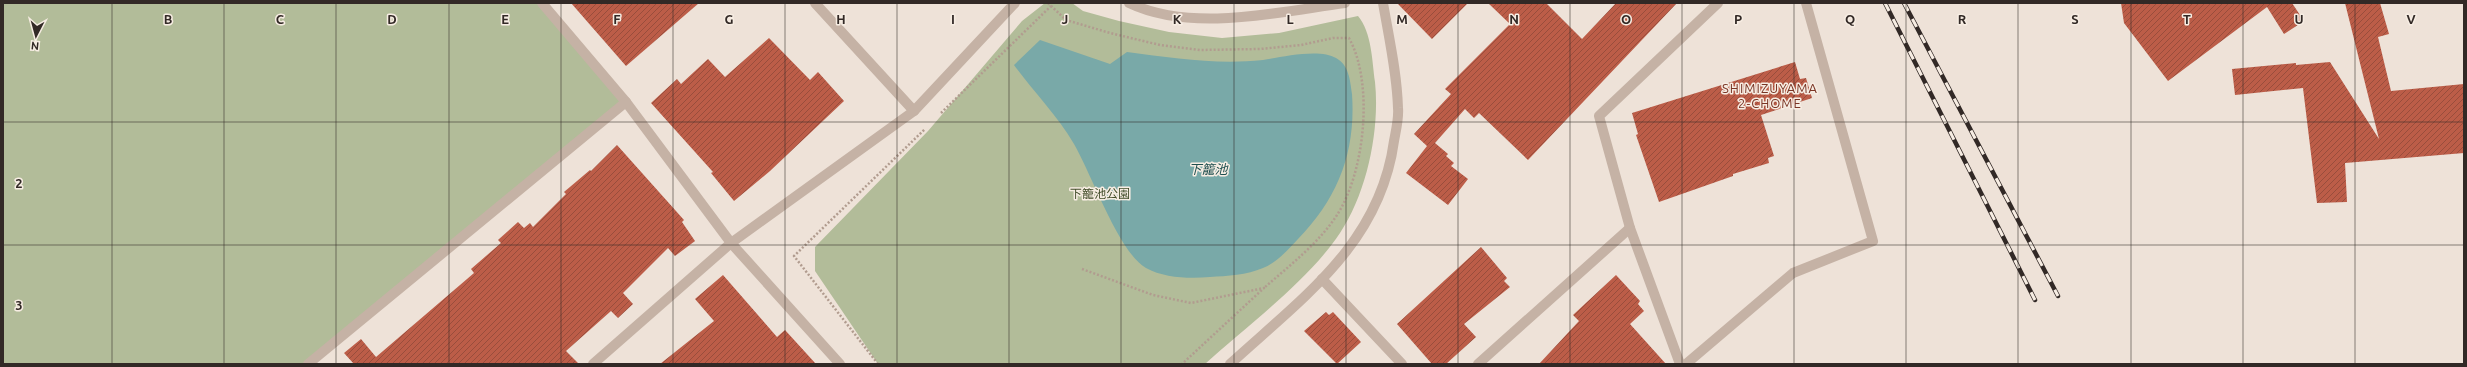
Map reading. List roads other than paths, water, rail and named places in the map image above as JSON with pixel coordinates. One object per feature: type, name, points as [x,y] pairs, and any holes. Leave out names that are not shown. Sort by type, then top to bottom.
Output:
[{"type":"street","points":[[542,3],[626,102],[731,243],[840,364]]},
{"type":"street","points":[[815,3],[914,111]]},
{"type":"street","points":[[593,364],[731,243],[914,111],[1015,3]]},
{"type":"street","points":[[1129,3],[1138,7],[1190,19],[1260,14],[1345,3]]},
{"type":"street","points":[[1230,364],[1345,256],[1367,223],[1381,196],[1392,158],[1399,109],[1383,3]]},
{"type":"street","points":[[1680,364],[1630,228],[1599,116],[1718,3]]},
{"type":"street","points":[[1686,364],[1792,273],[1873,241],[1806,3]]},
{"type":"street","points":[[308,364],[626,102]]},
{"type":"street","points":[[1478,364],[1630,228]]},
{"type":"street","points":[[1322,279],[1402,364]]},
{"type":"water","name":"下籠池","points":[[1040,40],[1110,64],[1127,52],[1229,62],[1263,60],[1311,53],[1329,55],[1336,58],[1344,65],[1348,73],[1352,94],[1352,115],[1351,135],[1347,155],[1342,173],[1334,190],[1312,223],[1286,251],[1268,266],[1237,275],[1194,278],[1169,276],[1146,268],[1136,260],[1116,230],[1081,157],[1068,134],[1014,65]]},
{"type":"railway","points":[[1885,3],[2035,300]]},
{"type":"railway","points":[[1904,3],[2058,296]]},
{"type":"district","name":"SHIMIZUYAMA 2-CHOME","points":[[1770,96]]},
{"type":"park label","name":"下籠池公園","points":[[1100,193]]}]
